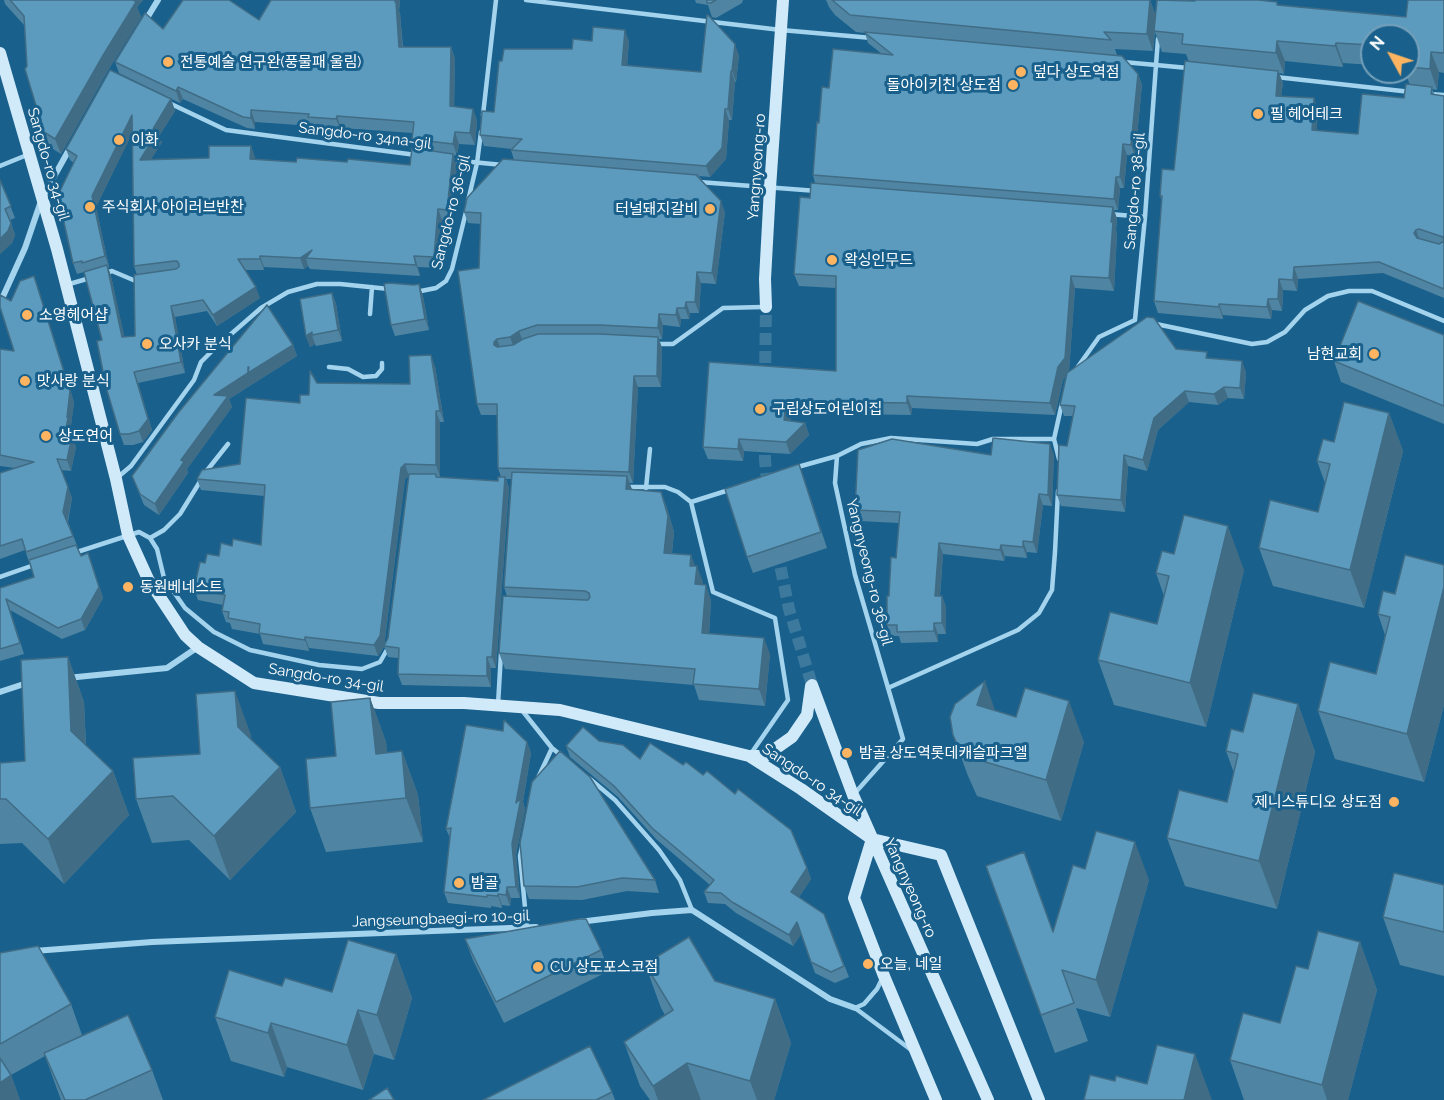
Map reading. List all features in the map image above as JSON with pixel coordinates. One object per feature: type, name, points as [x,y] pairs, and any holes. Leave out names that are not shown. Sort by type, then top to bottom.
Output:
[{"type":"main road","name":"Yangnyeong-ro","points":[[766,307],[765,279],[770,188],[783,0]]},
{"type":"main road","name":"Sangdo-ro 34-gil","points":[[0,53],[66,285],[116,479],[128,535],[148,579],[185,635],[198,647],[254,683],[379,703],[465,703],[560,710],[749,756],[872,839]]},
{"type":"main road","name":"Yangnyeong-ro","points":[[749,756],[765,756],[792,736],[807,715],[812,685],[853,795],[988,1100]]},
{"type":"main road","points":[[936,1100],[854,898],[872,839],[941,855],[1039,1100]]},
{"type":"street","points":[[141,28],[158,0]]},
{"type":"street","points":[[0,303],[25,248],[42,198],[71,147]]},
{"type":"street","points":[[63,678],[167,668],[198,647]]},
{"type":"street","points":[[0,692],[28,682],[39,681]]},
{"type":"street","points":[[572,923],[692,910],[830,999],[855,1008]]},
{"type":"street","name":"Jangseungbaegi-ro 10-gil","points":[[23,952],[152,942],[538,927]]},
{"type":"lane","points":[[483,117],[496,0]]},
{"type":"lane","points":[[526,0],[781,30],[875,38]]},
{"type":"lane","name":"Sangdo-ro 38-gil","points":[[1074,372],[1099,337],[1135,320],[1159,32]]},
{"type":"lane","points":[[1121,61],[1191,68]]},
{"type":"lane","points":[[1271,77],[1444,95]]},
{"type":"lane","name":"Sangdo-ro 34na-gil","points":[[164,100],[226,130],[420,156]]},
{"type":"lane","name":"Sangdo-ro 36-gil","points":[[407,291],[418,292],[436,288],[446,281],[452,269],[477,163],[481,128]]},
{"type":"lane","points":[[0,166],[29,153]]},
{"type":"lane","name":"Sangdo-ro 34na-gil","points":[[443,159],[512,166]]},
{"type":"lane","points":[[688,181],[829,192]]},
{"type":"lane","points":[[1098,213],[1145,217]]},
{"type":"lane","points":[[66,285],[112,271],[138,282],[149,280]]},
{"type":"lane","points":[[116,479],[131,466],[194,380],[201,362],[261,308],[288,292],[317,284],[395,290]]},
{"type":"lane","points":[[370,314],[372,287]]},
{"type":"lane","points":[[1147,322],[1252,344],[1267,342],[1285,332],[1305,310],[1328,296],[1349,291],[1372,291],[1444,321]]},
{"type":"lane","points":[[650,343],[673,344],[723,308],[766,307]]},
{"type":"lane","points":[[329,367],[348,369],[363,377],[376,376],[382,363]]},
{"type":"lane","points":[[1059,467],[1059,456],[1054,439],[1065,393]]},
{"type":"lane","points":[[784,471],[837,456],[861,444],[891,438],[977,444],[993,439],[1054,439]]},
{"type":"lane","points":[[150,538],[164,530],[180,514],[209,468],[228,444]]},
{"type":"lane","points":[[646,488],[650,449]]},
{"type":"lane","name":"Yangnyeong-ro 36-gil","points":[[837,456],[835,483],[855,575],[903,739],[853,795]]},
{"type":"lane","points":[[625,487],[665,487],[678,492],[692,502],[713,592],[775,618],[788,700],[749,756]]},
{"type":"lane","points":[[692,502],[733,488]]},
{"type":"lane","points":[[888,688],[1018,630],[1039,613],[1052,590],[1058,488]]},
{"type":"lane","points":[[64,556],[139,532],[150,538],[157,549],[164,578],[185,608],[214,632],[250,650],[319,665],[362,669],[380,662],[387,648],[389,637]]},
{"type":"lane","points":[[0,577],[43,563]]},
{"type":"lane","points":[[498,706],[502,651]]},
{"type":"lane","points":[[521,708],[552,748],[570,763]]},
{"type":"lane","points":[[534,787],[552,748]]},
{"type":"lane","points":[[588,778],[615,800],[658,849],[680,880],[692,910]]},
{"type":"lane","points":[[522,845],[520,856],[527,928]]},
{"type":"lane","points":[[884,976],[877,989],[864,1004],[855,1008],[917,1054]]},
{"type":"building","points":[[10,0],[133,0],[136,2],[55,139],[44,132],[25,69],[27,66],[24,16]]},
{"type":"building","points":[[183,0],[229,0],[259,20],[271,0],[395,0],[399,47],[451,47],[450,106],[473,109],[470,133],[455,132],[453,144],[412,139],[414,122],[337,116],[336,119],[308,117],[309,114],[251,110],[251,118],[243,117],[178,87],[176,91],[115,62],[145,13],[163,29]]},
{"type":"building","points":[[832,0],[1150,0],[1147,34],[1104,32],[1111,40],[850,15]]},
{"type":"building","points":[[1157,0],[1258,0],[1277,2],[1277,5],[1406,17],[1408,0],[1444,0],[1444,53],[1431,52],[1430,69],[1420,68],[1420,24],[1360,24],[1360,44],[1336,43],[1335,46],[1277,41],[1276,53],[1182,44],[1183,34],[1154,31]]},
{"type":"building","points":[[707,15],[735,44],[728,109],[725,109],[722,148],[706,166],[511,150],[522,139],[480,135],[482,111],[494,112],[499,61],[502,61],[504,49],[572,49],[573,39],[592,41],[593,27],[625,30],[622,65],[701,72]]},
{"type":"building","points":[[864,32],[1122,56],[1138,74],[1131,145],[1123,144],[1120,177],[1116,177],[1114,199],[813,175],[822,87],[829,88],[833,49],[893,55]]},
{"type":"building","points":[[1185,61],[1278,71],[1276,96],[1314,98],[1312,130],[1358,134],[1362,94],[1404,98],[1406,84],[1432,87],[1431,94],[1444,96],[1444,241],[1444,289],[1379,262],[1294,267],[1293,280],[1279,279],[1278,299],[1268,299],[1267,307],[1219,304],[1219,307],[1154,301],[1162,169],[1174,170]],"holes":[[[1419,229],[1443,237],[1444,241],[1439,244],[1417,238],[1414,233]]]},
{"type":"building","points":[[110,70],[171,99],[153,129],[158,131],[140,160],[209,158],[209,146],[251,146],[250,159],[296,162],[297,158],[347,162],[348,159],[410,165],[412,148],[453,154],[447,210],[438,209],[434,257],[414,256],[416,265],[306,258],[312,250],[300,258],[260,256],[260,259],[238,259],[256,287],[213,315],[203,300],[171,306],[181,362],[134,372],[148,419],[139,431],[120,434],[106,387],[97,341],[102,340],[84,272],[107,265],[122,337],[135,336],[134,275],[176,269],[179,264],[174,261],[134,266],[132,115],[92,196],[105,256],[82,263],[82,261],[73,263],[58,195],[77,156],[66,149]]},
{"type":"building","points":[[503,159],[698,175],[721,201],[712,273],[697,272],[695,302],[686,302],[685,308],[677,308],[676,315],[659,314],[658,328],[537,325],[494,342],[497,347],[513,345],[538,334],[658,337],[657,376],[634,376],[629,472],[498,468],[497,404],[477,404],[458,271],[479,268],[481,213],[464,212],[467,198]]},
{"type":"building","points":[[0,180],[11,206],[5,209],[11,223],[8,231],[0,239]]},
{"type":"building","points":[[811,183],[1113,207],[1109,278],[1071,276],[1065,358],[1058,367],[1050,403],[907,396],[907,403],[786,401],[784,420],[805,423],[786,442],[739,439],[738,449],[703,447],[709,362],[836,371],[836,276],[794,274],[800,197],[810,198]]},
{"type":"building","points":[[34,276],[70,391],[65,435],[72,436],[67,460],[57,459],[68,487],[63,512],[73,536],[26,552],[22,539],[0,546],[0,473],[34,462],[0,455],[0,349],[14,351],[0,307],[0,295],[11,301],[20,281]]},
{"type":"building","points":[[384,284],[419,284],[425,319],[391,325]]},
{"type":"building","points":[[332,293],[338,330],[312,335],[312,332],[306,336],[300,299]]},
{"type":"building","points":[[1358,301],[1444,335],[1444,406],[1334,361]]},
{"type":"building","points":[[267,305],[293,345],[214,395],[228,396],[181,460],[184,462],[155,504],[140,494],[132,476],[178,413]]},
{"type":"building","points":[[1147,317],[1154,318],[1176,349],[1207,352],[1206,358],[1242,361],[1240,388],[1224,387],[1214,394],[1185,391],[1154,418],[1143,460],[1124,455],[1121,500],[1057,495],[1059,445],[1067,446],[1075,406],[1060,405],[1067,373]]},
{"type":"building","points":[[431,355],[440,411],[436,411],[436,465],[405,464],[401,468],[380,636],[374,645],[305,637],[305,640],[259,633],[260,624],[228,618],[229,612],[222,611],[225,595],[194,589],[200,562],[205,563],[207,554],[219,556],[221,543],[232,546],[233,539],[261,545],[265,485],[197,479],[202,470],[240,464],[246,398],[300,403],[300,395],[309,395],[310,371],[317,383],[410,384],[409,356]]},
{"type":"building","points":[[1344,402],[1389,413],[1350,570],[1259,548],[1270,500],[1318,512],[1330,464],[1317,461],[1323,439],[1334,442]]},
{"type":"building","points":[[993,438],[1050,444],[1048,495],[1039,494],[1033,542],[1023,541],[1023,547],[1001,545],[1000,550],[939,543],[935,596],[942,596],[942,623],[934,623],[934,631],[897,632],[897,625],[887,625],[887,596],[889,596],[891,557],[896,558],[900,512],[855,510],[858,450],[892,439],[991,455]]},
{"type":"building","points":[[799,464],[821,532],[747,557],[725,489]]},
{"type":"building","points":[[512,472],[627,476],[626,489],[661,492],[668,516],[664,553],[691,555],[690,566],[697,566],[695,584],[706,585],[702,633],[764,638],[759,689],[693,684],[695,669],[499,653],[503,596],[585,600],[590,597],[585,591],[504,587]]},
{"type":"building","points":[[409,474],[436,474],[436,477],[498,481],[498,477],[505,477],[492,657],[487,657],[487,676],[398,674],[399,648],[384,646],[388,638]]},
{"type":"building","points":[[1184,515],[1228,526],[1190,683],[1098,660],[1110,612],[1157,624],[1169,576],[1156,573],[1162,551],[1174,554]]},
{"type":"building","points":[[76,545],[81,556],[88,553],[99,587],[81,619],[58,628],[6,599],[20,643],[0,649],[0,588],[34,577],[29,560]]},
{"type":"building","points":[[1405,555],[1444,565],[1444,587],[1407,734],[1318,711],[1330,662],[1376,674],[1390,617],[1378,614],[1383,591],[1395,594]]},
{"type":"building","points":[[68,657],[71,731],[113,771],[48,839],[6,799],[0,799],[0,763],[25,761],[21,660]]},
{"type":"building","points":[[985,681],[977,705],[1016,717],[1025,688],[1069,701],[1046,780],[962,755],[953,735],[950,717],[955,704]]},
{"type":"building","points":[[235,691],[238,727],[280,767],[214,836],[173,796],[136,799],[133,758],[200,754],[196,694]]},
{"type":"building","points":[[1253,693],[1298,704],[1259,861],[1167,838],[1179,790],[1227,802],[1238,754],[1226,751],[1231,729],[1243,732]]},
{"type":"building","points":[[370,698],[376,754],[402,751],[406,798],[310,808],[306,759],[336,756],[331,702]]},
{"type":"building","points":[[504,720],[527,742],[516,803],[521,798],[512,844],[516,887],[507,887],[506,895],[487,895],[487,897],[444,892],[451,828],[446,829],[466,725],[503,731]]},
{"type":"building","points":[[583,727],[599,741],[623,745],[640,759],[650,743],[683,765],[686,762],[703,775],[707,771],[735,794],[738,789],[791,830],[807,868],[791,892],[824,914],[844,966],[831,972],[811,962],[797,922],[789,935],[732,902],[721,893],[704,892],[714,880],[652,828],[614,786],[566,746]]},
{"type":"building","points":[[560,751],[590,777],[655,880],[622,878],[577,887],[524,886],[520,843],[532,782]]},
{"type":"building","points":[[1096,831],[1135,842],[1096,980],[1062,970],[1074,1003],[1041,1015],[986,866],[1024,852],[1053,932],[1073,865],[1085,869]]},
{"type":"building","points":[[1394,873],[1444,885],[1444,932],[1383,917]]},
{"type":"building","points":[[586,919],[601,950],[496,1002],[465,939]]},
{"type":"building","points":[[1318,931],[1360,942],[1322,1085],[1230,1060],[1243,1013],[1280,1023],[1296,966],[1308,969]]},
{"type":"building","points":[[689,937],[715,981],[775,999],[750,1081],[687,1063],[653,1086],[624,1042],[673,1010],[645,964]]},
{"type":"building","points":[[348,940],[396,954],[377,1015],[358,1010],[347,1045],[271,1023],[268,1033],[215,1017],[229,970],[282,986],[285,978],[332,992]]},
{"type":"building","points":[[38,946],[71,1004],[0,1044],[0,953]]},
{"type":"building","points":[[128,1015],[152,1070],[85,1100],[65,1100],[44,1053]]},
{"type":"building","points":[[1157,1045],[1195,1054],[1184,1100],[1084,1100],[1090,1075],[1115,1081],[1116,1076],[1147,1084]]},
{"type":"building","points":[[590,1046],[612,1092],[596,1100],[483,1100]]},
{"type":"building","points":[[0,1058],[11,1075],[0,1083]]},
{"type":"building","points":[[387,1088],[394,1100],[369,1100]]},
{"type":"tunnel","points":[[765,381],[766,307]]},
{"type":"tunnel","points":[[765,437],[768,491]]},
{"type":"tunnel","points":[[777,550],[789,609],[812,685]]},
{"type":"place","name":"전통예술 연구완(풍물패 울림)","points":[[168,62]]},
{"type":"place","name":"덮다 상도역점","points":[[1021,72]]},
{"type":"place","name":"돌아이키친 상도점","points":[[1013,85]]},
{"type":"place","name":"필 헤어테크","points":[[1258,114]]},
{"type":"place","name":"이화","points":[[119,140]]},
{"type":"place","name":"주식회사 아이러브반찬","points":[[90,207]]},
{"type":"place","name":"터널돼지갈비","points":[[710,209]]},
{"type":"place","name":"왁싱인무드","points":[[832,260]]},
{"type":"place","name":"소영헤어샵","points":[[27,315]]},
{"type":"place","name":"오사카 분식","points":[[147,344]]},
{"type":"place","name":"남현교회","points":[[1374,354]]},
{"type":"place","name":"맛사랑 분식","points":[[25,381]]},
{"type":"place","name":"구립상도어린이집","points":[[760,409]]},
{"type":"place","name":"상도연어","points":[[46,436]]},
{"type":"place","name":"동원베네스트","points":[[128,587]]},
{"type":"place","name":"밤골.상도역롯데캐슬파크엘","points":[[847,753]]},
{"type":"place","name":"제니스튜디오 상도점","points":[[1394,802]]},
{"type":"place","name":"밤골","points":[[459,883]]},
{"type":"place","name":"오늘, 네일","points":[[868,964]]},
{"type":"place","name":"CU 상도포스코점","points":[[538,967]]}]
